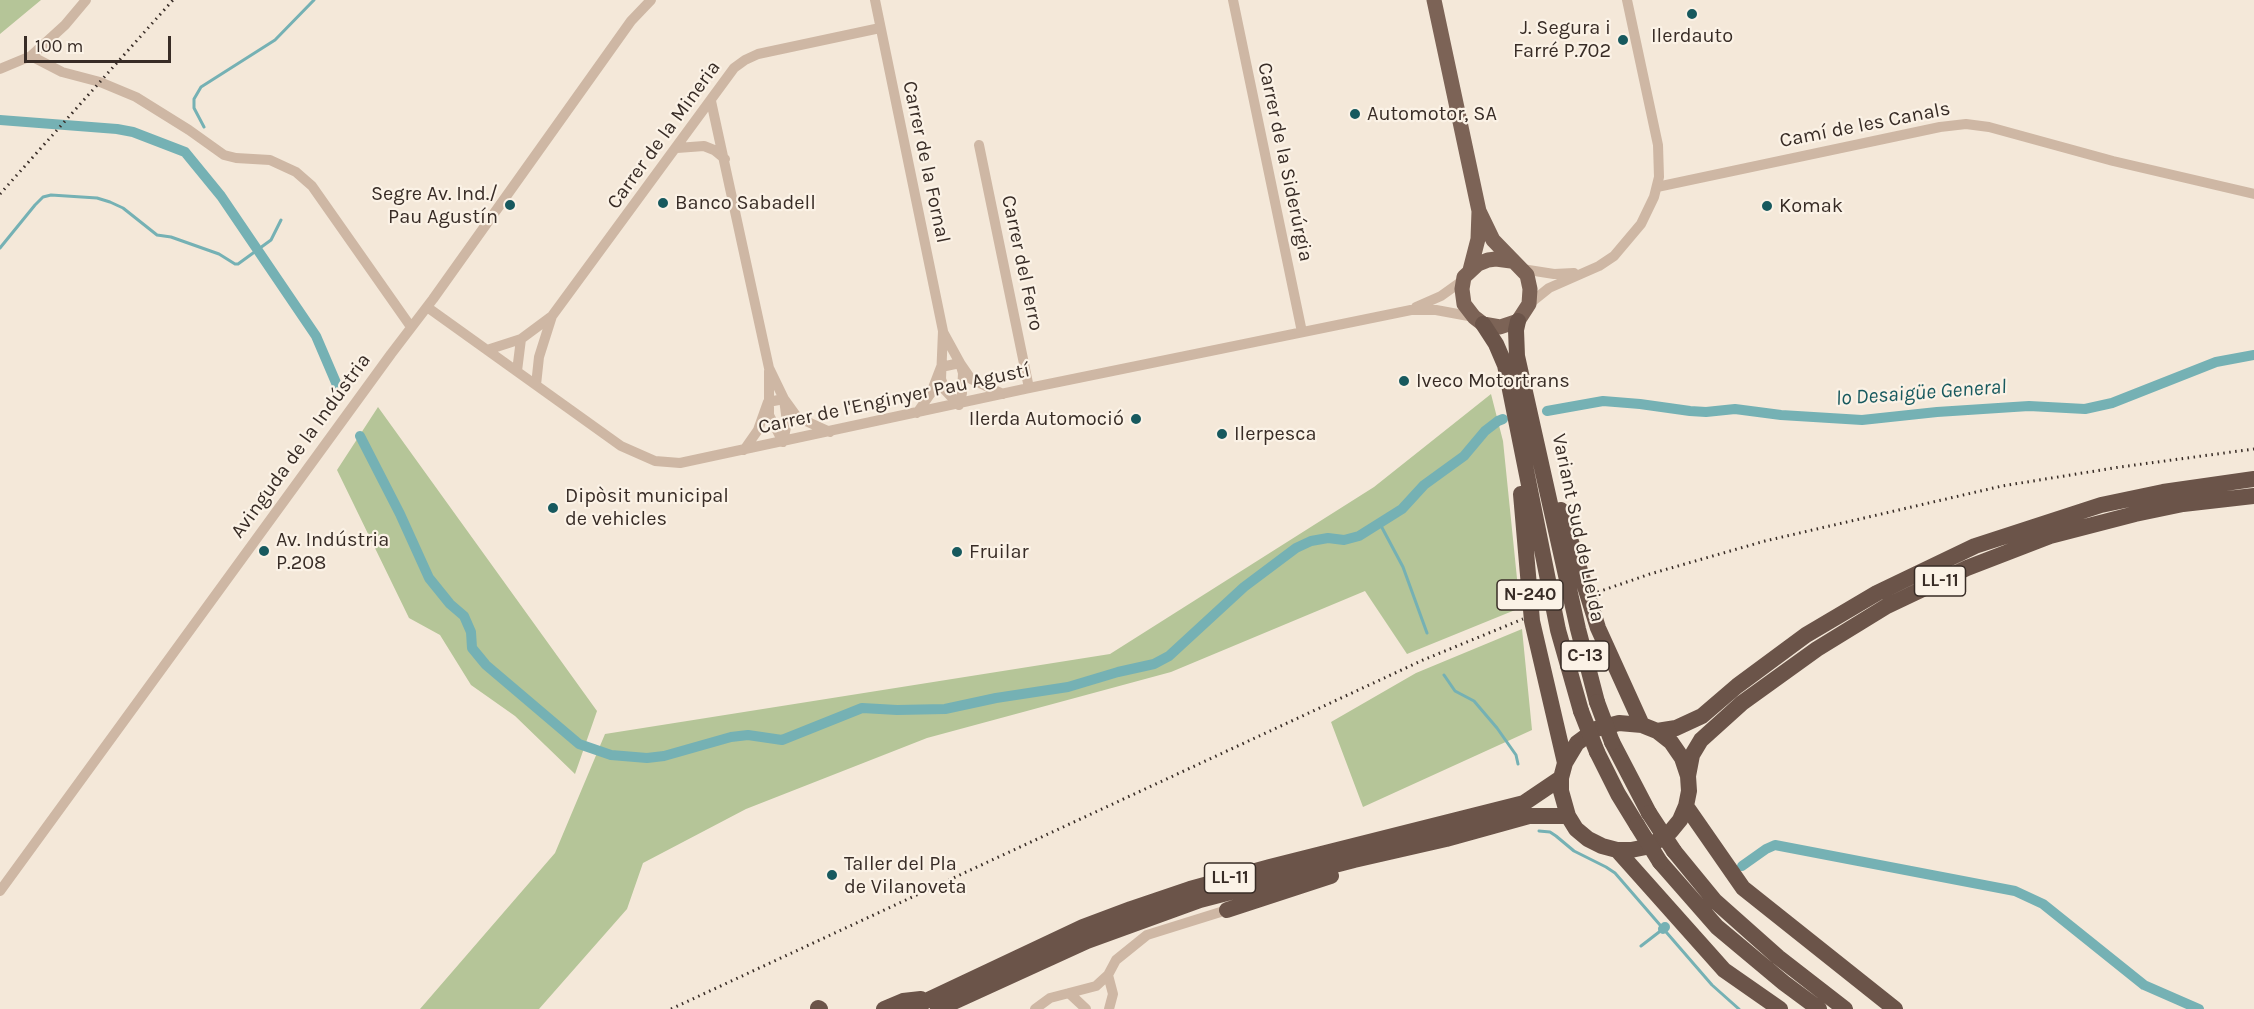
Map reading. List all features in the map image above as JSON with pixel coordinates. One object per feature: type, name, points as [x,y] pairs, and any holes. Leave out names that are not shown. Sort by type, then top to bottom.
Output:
[{"type":"highway","name":"Variant Sud de Lleida","points":[[1478,321],[1501,352],[1525,422],[1597,702],[1612,742],[1649,813],[1674,851],[1715,901],[1778,957],[1845,1009]]},
{"type":"highway","name":"Variant Sud de Lleida","points":[[1518,321],[1516,350],[1525,422],[1558,630],[1581,711],[1597,752],[1636,825],[1660,862],[1717,927],[1819,1009]]},
{"type":"highway","name":"N-240","points":[[1525,422],[1598,628],[1649,728]]},
{"type":"highway","name":"N-240","points":[[1525,422],[1518,452],[1533,621],[1563,770]]},
{"type":"highway","name":"LL-11","points":[[936,1003],[1083,927],[1131,909],[1190,889],[1270,867],[1524,803],[1563,770],[1577,743],[1596,729],[1619,723],[1649,728],[1676,728],[1702,716],[1806,635],[1877,593],[1976,546],[2101,506],[2163,492],[2254,479]]},
{"type":"highway","name":"LL-11","points":[[1563,770],[1562,797],[1568,816],[1576,829],[1588,839],[1617,850],[1646,847],[1671,831],[1680,820],[1689,791],[1688,776],[1692,755],[1701,740],[1742,703],[1817,650],[1887,606],[1967,568],[2050,536],[2183,504],[2254,496]]},
{"type":"highway","name":"LL-11","points":[[1649,728],[1671,742],[1682,758],[1688,776]]},
{"type":"highway","points":[[1686,806],[1743,888],[1895,1009]]},
{"type":"highway","name":"LL-11","points":[[909,1009],[936,1003],[1088,941],[1172,910],[1354,860],[1446,839],[1529,816],[1568,816]]},
{"type":"highway","points":[[1227,910],[1446,839]]},
{"type":"highway","points":[[1617,850],[1724,970],[1780,1009]]},
{"type":"highway","points":[[884,1009],[903,1000],[936,1003]]},
{"type":"main road","points":[[1434,0],[1479,211],[1493,240],[1517,265],[1529,283],[1528,304],[1518,321],[1500,327],[1478,321],[1464,304],[1466,275],[1478,239],[1479,211]]},
{"type":"main road","points":[[1466,275],[1478,264],[1488,260],[1496,259],[1517,265]]},
{"type":"street","points":[[0,69],[31,56],[65,25],[86,0]]},
{"type":"street","name":"Avinguda de la Indústria","points":[[631,21],[639,0]]},
{"type":"street","name":"Avinguda de la Indústria","points":[[0,891],[427,307],[631,21],[651,0]]},
{"type":"street","name":"Carrer de la Fornal","points":[[875,0],[943,331],[942,385],[959,405]]},
{"type":"street","name":"Carrer de la Siderúrgia","points":[[1233,0],[1302,332]]},
{"type":"street","points":[[1528,304],[1549,288],[1607,261],[1632,237],[1651,207],[1660,166],[1658,145],[1627,0]]},
{"type":"street","name":"Carrer de la Mineria","points":[[487,350],[521,339],[552,316],[734,68],[758,54],[880,28]]},
{"type":"street","points":[[31,56],[62,72],[100,82],[136,97],[224,155],[270,160],[296,172],[312,186],[411,327]]},
{"type":"street","points":[[711,101],[769,368],[770,421],[783,442]]},
{"type":"street","name":"Camí de les Canals","points":[[1657,187],[1934,128],[1966,124],[1989,127],[2113,161],[2254,194]]},
{"type":"street","name":"Carrer del Ferro","points":[[979,145],[1029,388]]},
{"type":"street","points":[[677,148],[704,146],[714,150],[725,159]]},
{"type":"street","points":[[1517,265],[1554,274],[1589,271]]},
{"type":"street","name":"Carrer de l'Enginyer Pau Agustí","points":[[1411,310],[1433,300],[1466,275]]},
{"type":"street","name":"Carrer de l'Enginyer Pau Agustí","points":[[427,307],[621,446],[655,461],[680,463],[959,405],[1029,388],[1411,310],[1436,310],[1478,321]]},
{"type":"street","name":"Carrer de la Mineria","points":[[536,385],[539,357],[552,316]]},
{"type":"street","name":"Carrer de la Fornal","points":[[943,331],[971,379],[1003,394]]},
{"type":"street","points":[[517,371],[521,339]]},
{"type":"street","points":[[517,371],[539,357]]},
{"type":"street","points":[[941,367],[960,363]]},
{"type":"street","name":"Carrer de la Fornal","points":[[959,405],[962,383],[960,363]]},
{"type":"street","name":"Carrer de la Fornal","points":[[917,413],[931,393],[941,367]]},
{"type":"street","points":[[769,368],[784,399],[797,417],[830,432]]},
{"type":"street","points":[[768,402],[784,399]]},
{"type":"street","points":[[783,442],[787,422],[784,399]]},
{"type":"street","points":[[744,450],[758,430],[768,402]]},
{"type":"street","points":[[1035,1009],[1050,998],[1096,987],[1108,975],[1116,960],[1147,935],[1227,910]]},
{"type":"street","points":[[1108,975],[1113,994],[1109,1009]]},
{"type":"street","points":[[1070,993],[1086,1009]]},
{"type":"green space","points":[[0,0],[41,0],[0,34]]},
{"type":"green space","points":[[1491,394],[1503,441],[1520,608],[1407,654],[1365,591],[1171,672],[927,738],[746,809],[643,863],[627,909],[539,1009],[420,1009],[555,853],[605,734],[1110,654],[1374,487]]},
{"type":"green space","points":[[378,407],[597,711],[575,774],[515,716],[471,685],[440,635],[409,618],[337,470]]},
{"type":"green space","points":[[1522,629],[1532,730],[1363,807],[1331,722],[1416,673]]},
{"type":"waterway","points":[[204,127],[194,108],[194,99],[201,87],[275,40],[314,0]]},
{"type":"waterway","points":[[0,120],[117,129],[133,132],[185,152],[221,196],[316,336],[337,385]]},
{"type":"waterway","points":[[0,248],[35,205],[43,197],[51,195],[97,198],[110,202],[123,208],[157,235],[171,237],[219,254],[235,264],[271,240],[281,220]]},
{"type":"waterway","name":"lo Desaigüe General","points":[[1547,411],[1603,401],[1690,411],[1735,409],[1781,415],[1862,420],[2029,406],[2085,409],[2112,403],[2216,362],[2254,355]]},
{"type":"waterway","points":[[360,436],[400,514],[429,578],[450,604],[464,616],[471,632],[472,648],[486,665],[579,744],[611,755],[647,758],[664,756],[731,737],[748,735],[782,740],[862,708],[945,709],[996,698],[1068,687],[1154,664],[1169,656],[1244,587],[1296,548],[1311,541],[1328,538],[1344,540],[1359,536],[1402,509],[1424,485],[1464,456],[1485,431],[1503,419]]},
{"type":"waterway","points":[[1379,522],[1403,567],[1427,633]]},
{"type":"waterway","points":[[1444,675],[1455,691],[1474,701],[1497,728],[1516,755],[1518,764]]},
{"type":"waterway","points":[[1539,831],[1550,832],[1574,851],[1615,873],[1712,985],[1739,1009]]},
{"type":"waterway","points":[[1742,866],[1775,845],[2015,891],[2043,904],[2144,985],[2199,1009]]},
{"type":"waterway","points":[[1641,946],[1663,929]]},
{"type":"railway","points":[[0,194],[173,0]]},
{"type":"railway","points":[[1592,594],[1650,574],[1765,541],[2002,486],[2254,449]]},
{"type":"railway","points":[[671,1009],[1423,660],[1523,619]]},
{"type":"place","name":"Ilerdauto","points":[[1692,14]]},
{"type":"place","name":"J. Segura i Farré P.702","points":[[1623,40]]},
{"type":"place","name":"Automotor, SA","points":[[1355,114]]},
{"type":"place","name":"Banco Sabadell","points":[[663,203]]},
{"type":"place","name":"Segre Av. Ind./ Pau Agustín","points":[[510,205]]},
{"type":"place","name":"Komak","points":[[1767,206]]},
{"type":"place","name":"Iveco Motortrans","points":[[1404,381]]},
{"type":"place","name":"Ilerda Automoció","points":[[1136,419]]},
{"type":"place","name":"Ilerpesca","points":[[1222,434]]},
{"type":"place","name":"Dipòsit municipal de vehicles","points":[[553,508]]},
{"type":"place","name":"Av. Indústria P.208","points":[[264,551]]},
{"type":"place","name":"Fruilar","points":[[957,552]]},
{"type":"place","name":"Taller del Pla de Vilanoveta","points":[[832,875]]}]
